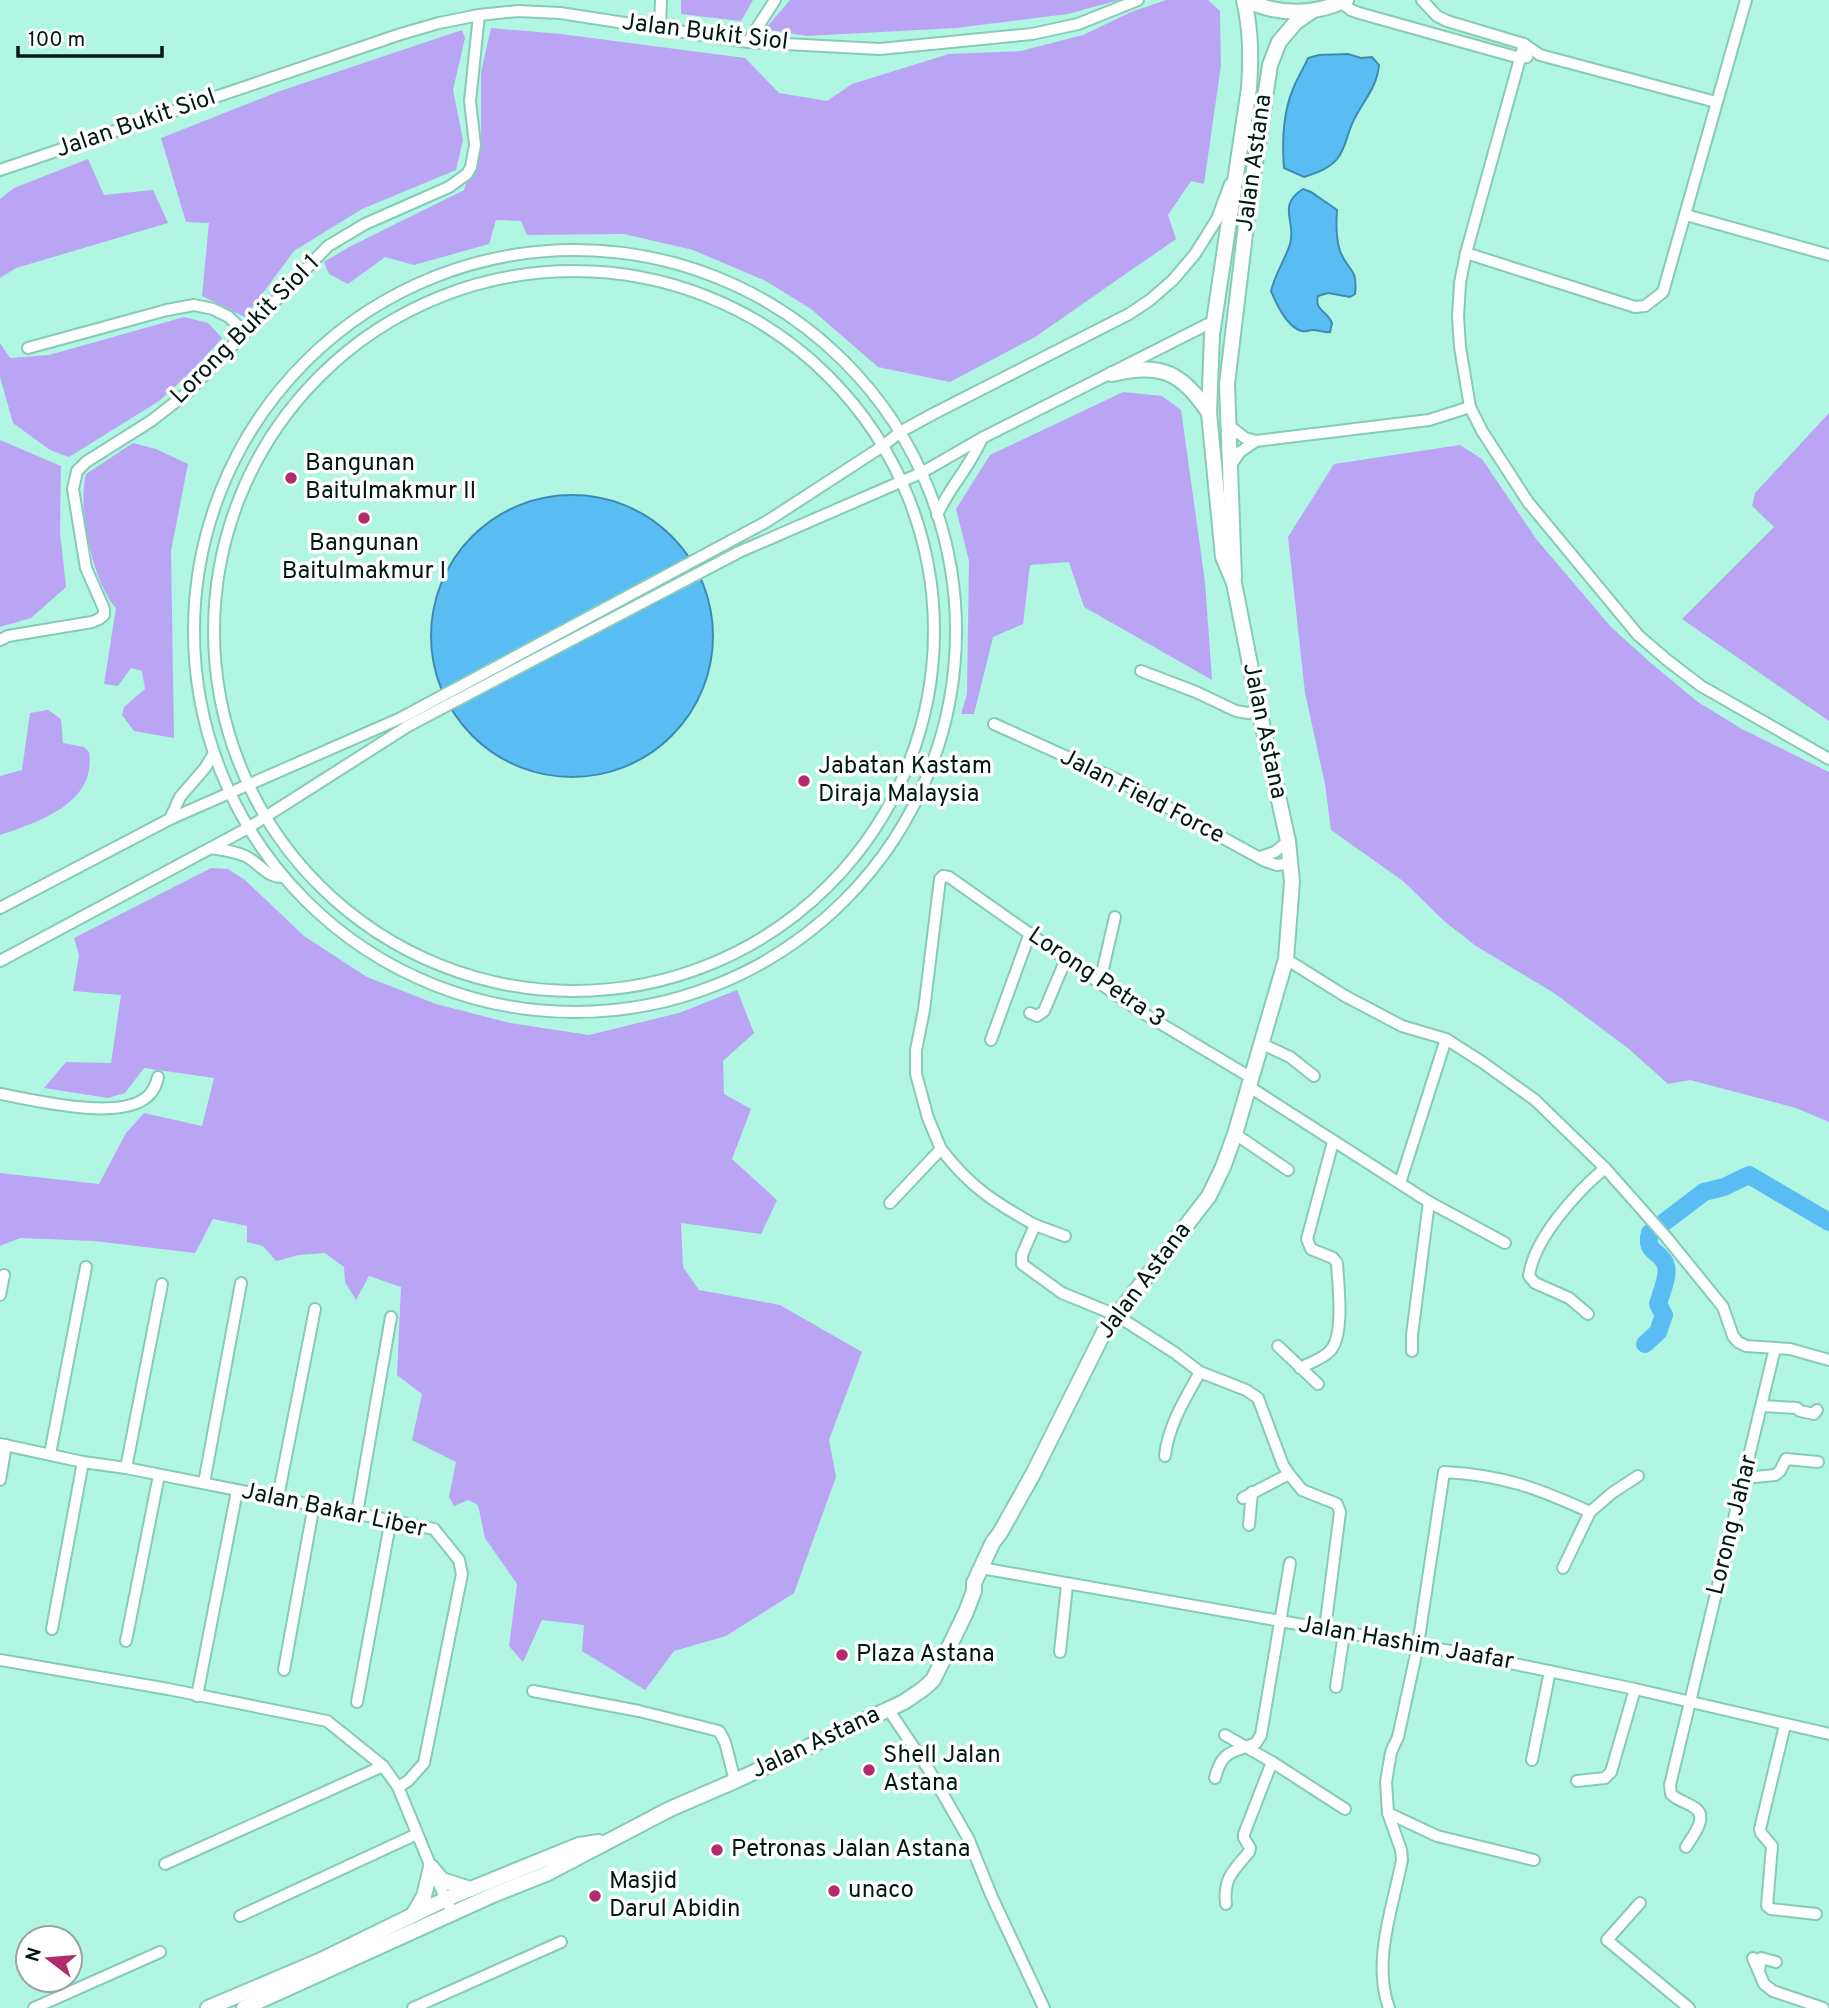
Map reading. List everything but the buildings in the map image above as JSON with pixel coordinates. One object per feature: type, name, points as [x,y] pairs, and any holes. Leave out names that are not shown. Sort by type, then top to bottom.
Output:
[{"type":"main road","points":[[1244,0],[1283,11],[1312,11],[1344,1]]},
{"type":"main road","name":"Jalan Astana","points":[[244,2008],[546,1874],[670,1809],[735,1782],[888,1709],[923,1689],[933,1680],[974,1591],[974,1583],[998,1545],[1000,1534],[1033,1474],[1093,1351],[1116,1315],[1209,1196],[1235,1134],[1286,959],[1291,908],[1288,841],[1234,583],[1223,557],[1209,413],[1214,321],[1249,88],[1252,52],[1250,25],[1244,0]]},
{"type":"main road","name":"Jalan Astana","points":[[1234,583],[1227,424],[1229,354],[1248,209],[1269,65],[1279,42],[1296,22],[1312,11]]},
{"type":"main road","points":[[1214,321],[1223,317],[1231,299],[1242,228],[1248,209]]},
{"type":"main road","points":[[1112,374],[1148,368],[1174,376],[1191,388],[1209,413]]},
{"type":"main road","name":"Jalan Astana","points":[[208,2008],[319,1961],[446,1899],[579,1845],[603,1842]]},
{"type":"main road","points":[[431,1867],[442,1880],[470,1889]]},
{"type":"main road","points":[[411,1917],[424,1896],[431,1867]]},
{"type":"street","points":[[660,29],[661,0]]},
{"type":"street","points":[[748,42],[775,0]]},
{"type":"street","points":[[1422,0],[1437,16],[1447,21],[1524,44],[1540,55],[1716,102]]},
{"type":"street","points":[[1466,253],[1635,307],[1645,306],[1663,292],[1746,0]]},
{"type":"street","name":"Jalan Bukit Siol","points":[[1,170],[401,34],[479,15],[518,11],[560,13],[748,42],[834,48],[913,47],[1031,34],[1078,24],[1135,1]]},
{"type":"street","points":[[1344,1],[1351,10],[1359,13],[1520,58],[1540,55]]},
{"type":"street","name":"Lorong Bukit Siol 1","points":[[0,640],[18,634],[92,622],[104,615],[104,609],[86,568],[74,489],[77,471],[86,462],[151,421],[177,401],[328,246],[365,224],[449,187],[467,174],[475,145],[470,101],[479,15]]},
{"type":"street","points":[[1524,44],[1460,283],[1458,317],[1461,357],[1470,407],[1482,432],[1528,502],[1638,635],[1701,686],[1829,760]]},
{"type":"street","points":[[0,961],[248,828],[405,722],[766,522],[883,446],[900,432],[1129,314],[1174,280],[1206,238],[1217,219],[1236,168]]},
{"type":"street","points":[[1686,215],[1829,255]]},
{"type":"street","points":[[556,249],[606,250],[654,257],[702,270],[747,290],[782,310],[815,334],[845,361],[872,391],[900,432],[937,515],[949,566],[954,632],[946,710],[930,764],[907,814],[877,860],[841,902],[816,925],[761,963],[700,991],[618,1010],[570,1013],[522,1009],[474,1000],[428,984],[378,959],[333,926],[312,908],[284,877],[248,828],[214,753],[201,700],[194,632],[197,591],[208,531],[228,475],[257,422],[294,374],[338,332],[376,306],[416,284],[459,267],[495,258],[556,249]]},
{"type":"street","points":[[585,269],[665,281],[704,293],[741,310],[797,347],[836,383],[862,414],[902,481],[923,543],[933,607],[931,672],[926,703],[908,763],[880,819],[843,870],[776,929],[731,955],[683,975],[614,990],[544,991],[475,978],[409,952],[366,926],[328,894],[294,858],[265,816],[248,784],[223,710],[215,632],[217,593],[225,548],[236,509],[271,437],[321,375],[350,349],[386,323],[425,303],[505,276],[585,269]]},
{"type":"street","points":[[28,348],[194,305],[213,309],[229,317],[245,333]]},
{"type":"street","points":[[0,908],[170,819],[248,784],[405,722],[739,552],[921,474],[982,438],[1214,321]]},
{"type":"street","points":[[1227,424],[1245,438],[1256,441],[1429,420],[1470,407]]},
{"type":"street","points":[[937,515],[944,497],[975,455],[982,438]]},
{"type":"street","points":[[1229,470],[1240,452],[1256,441]]},
{"type":"street","points":[[1141,671],[1236,711],[1259,709]]},
{"type":"street","name":"Jalan Field Force","points":[[995,724],[1118,780],[1260,858],[1277,865],[1291,863]]},
{"type":"street","points":[[170,819],[180,797],[214,753]]},
{"type":"street","points":[[1260,858],[1275,852],[1288,841]]},
{"type":"street","points":[[212,848],[247,857],[268,873],[284,877]]},
{"type":"street","name":"Lorong Petra 3","points":[[941,1149],[928,1118],[916,1074],[916,1050],[924,1010],[940,880],[943,876],[949,877],[1138,1010],[1249,1082],[1333,1142],[1429,1202],[1505,1243]]},
{"type":"street","points":[[1100,982],[1115,917]]},
{"type":"street","points":[[991,1040],[1030,933]]},
{"type":"street","points":[[1030,1013],[1037,1016],[1044,1011],[1066,959]]},
{"type":"street","points":[[1286,959],[1345,996],[1402,1026],[1446,1039],[1535,1100],[1605,1168],[1668,1238],[1723,1307],[1738,1342],[1746,1346],[1790,1349],[1829,1360]]},
{"type":"street","points":[[1400,1183],[1446,1039]]},
{"type":"street","points":[[1261,1042],[1290,1057],[1314,1076]]},
{"type":"street","points":[[0,1094],[78,1106],[116,1108],[138,1103],[148,1097],[155,1088],[158,1077]]},
{"type":"street","points":[[1235,1134],[1288,1170]]},
{"type":"street","points":[[1300,1368],[1330,1351],[1336,1337],[1340,1311],[1337,1263],[1333,1258],[1311,1249],[1307,1239],[1333,1142]]},
{"type":"street","points":[[890,1203],[941,1149],[958,1172],[988,1199],[1035,1225],[1065,1236]]},
{"type":"street","points":[[1588,1314],[1569,1298],[1535,1283],[1529,1276],[1531,1265],[1558,1216],[1584,1186],[1605,1168]]},
{"type":"street","points":[[1412,1351],[1429,1202]]},
{"type":"street","points":[[1035,1225],[1022,1255],[1022,1264],[1062,1293],[1116,1315],[1200,1372],[1258,1398],[1283,1465],[1289,1474],[1302,1490],[1337,1504],[1340,1512],[1325,1629]]},
{"type":"street","points":[[50,1454],[86,1267]]},
{"type":"street","points":[[0,1295],[4,1275]]},
{"type":"street","points":[[204,1483],[241,1283]]},
{"type":"street","points":[[126,1468],[162,1284]]},
{"type":"street","points":[[278,1497],[316,1310]]},
{"type":"street","points":[[357,1513],[391,1317]]},
{"type":"street","points":[[1278,1346],[1318,1384]]},
{"type":"street","name":"Lorong Jahar","points":[[1686,1847],[1701,1821],[1700,1813],[1696,1808],[1677,1800],[1671,1794],[1670,1785],[1775,1348]]},
{"type":"street","points":[[1166,1456],[1171,1430],[1200,1372]]},
{"type":"street","points":[[1762,1406],[1797,1408],[1814,1414],[1817,1410]]},
{"type":"street","points":[[0,1480],[3,1445]]},
{"type":"street","name":"Jalan Bakar Liber","points":[[3,1445],[434,1529],[460,1560],[462,1574],[424,1763],[408,1781],[398,1787]]},
{"type":"street","points":[[1744,1478],[1775,1475],[1786,1459],[1818,1462]]},
{"type":"street","points":[[52,1629],[83,1462]]},
{"type":"street","points":[[1390,2008],[1384,1994],[1382,1972],[1402,1860],[1388,1813],[1386,1782],[1418,1645],[1444,1472],[1500,1478],[1590,1512]]},
{"type":"street","points":[[1249,1525],[1248,1495],[1289,1474]]},
{"type":"street","points":[[126,1641],[159,1475]]},
{"type":"street","points":[[1563,1568],[1590,1512],[1638,1476]]},
{"type":"street","points":[[197,1696],[237,1491]]},
{"type":"street","points":[[284,1670],[314,1504]]},
{"type":"street","points":[[357,1702],[391,1519]]},
{"type":"street","points":[[1215,1778],[1219,1764],[1228,1753],[1256,1743],[1261,1735],[1290,1563]]},
{"type":"street","name":"Jalan Hashim Jaafar","points":[[983,1569],[1418,1645],[1634,1689],[1829,1734]]},
{"type":"street","points":[[1060,1652],[1067,1585]]},
{"type":"street","points":[[1336,1687],[1344,1633]]},
{"type":"street","points":[[0,1660],[327,1721],[383,1766],[398,1787],[453,1914]]},
{"type":"street","points":[[1532,1760],[1550,1671]]},
{"type":"street","points":[[1577,1780],[1605,1778],[1611,1772],[1634,1689]]},
{"type":"street","points":[[533,1690],[719,1731],[725,1742],[735,1782]]},
{"type":"street","points":[[888,1709],[929,1770],[968,1838],[992,1897],[1044,2008]]},
{"type":"street","points":[[1785,1725],[1760,1829],[1760,1833],[1772,1846],[1767,1906],[1771,1909],[1816,1914]]},
{"type":"street","points":[[1225,1735],[1345,1809]]},
{"type":"street","points":[[1226,1904],[1224,1889],[1227,1879],[1249,1852],[1244,1834],[1272,1762]]},
{"type":"street","points":[[165,1864],[383,1766]]},
{"type":"street","points":[[1388,1813],[1437,1836],[1534,1860]]},
{"type":"street","points":[[240,1916],[417,1834]]},
{"type":"street","points":[[1640,1903],[1607,1940],[1689,2008]]},
{"type":"street","points":[[413,2008],[561,1942]]},
{"type":"street","points":[[34,2008],[160,1952]]},
{"type":"street","points":[[1753,1958],[1764,1984],[1773,1991],[1823,2008]]},
{"type":"street","points":[[1759,1971],[1761,1958],[1776,1962]]},
{"type":"shaded area","points":[[681,0],[753,0],[741,21],[681,14]]},
{"type":"shaded area","points":[[790,0],[1119,0],[1068,14],[956,28],[807,36],[765,29]]},
{"type":"shaded area","points":[[1166,0],[1208,0],[1220,11],[1221,65],[1204,184],[1191,181],[1168,215],[1176,239],[1035,337],[950,382],[878,367],[811,309],[766,281],[693,250],[624,234],[527,235],[521,221],[496,220],[489,244],[414,265],[385,257],[348,284],[329,274],[324,262],[464,190],[481,136],[481,72],[491,28],[561,34],[745,58],[779,93],[827,101],[852,84],[949,54],[1021,51],[1083,35],[1131,12]]},
{"type":"shaded area","points":[[462,30],[465,38],[453,90],[463,140],[456,170],[362,209],[294,251],[245,317],[202,296],[209,223],[186,222],[161,138],[280,91]]},
{"type":"shaded area","points":[[88,159],[104,195],[153,190],[168,223],[16,268],[0,278],[0,199],[14,188]]},
{"type":"shaded area","points":[[184,317],[208,323],[222,338],[196,367],[159,401],[69,457],[50,450],[13,423],[0,377],[0,343],[10,358],[49,355]]},
{"type":"shaded area","points":[[1123,392],[1162,396],[1181,410],[1205,582],[1212,680],[1084,607],[1069,562],[1030,565],[1023,624],[993,637],[974,714],[961,714],[967,694],[969,561],[956,509],[990,455]]},
{"type":"shaded area","points":[[1829,413],[1829,721],[1682,619],[1774,527],[1752,506],[1755,493]]},
{"type":"shaded area","points":[[0,440],[61,466],[60,532],[66,587],[31,618],[0,627]]},
{"type":"shaded area","points":[[133,443],[156,449],[188,464],[171,551],[174,738],[134,731],[122,715],[124,707],[145,689],[142,671],[131,668],[118,686],[104,684],[116,608],[100,581],[94,563],[85,524],[84,488],[86,474]]},
{"type":"shaded area","points":[[1460,445],[1482,459],[1537,540],[1611,627],[1652,664],[1698,702],[1742,729],[1829,772],[1829,1122],[1796,1108],[1690,1080],[1668,1084],[1629,1049],[1554,993],[1476,946],[1444,921],[1403,881],[1331,830],[1325,784],[1305,693],[1288,537],[1334,464]]},
{"type":"shaded area","points":[[48,710],[61,719],[63,743],[84,747],[89,752],[89,770],[84,785],[62,808],[31,824],[0,835],[0,776],[22,770],[30,713]]},
{"type":"shaded area","points":[[211,868],[228,869],[245,880],[304,936],[367,977],[436,1004],[510,1023],[589,1035],[679,1013],[737,990],[754,1033],[723,1061],[724,1094],[751,1109],[732,1159],[777,1200],[761,1234],[681,1223],[683,1267],[699,1290],[780,1305],[862,1352],[829,1440],[836,1477],[794,1593],[726,1636],[674,1651],[645,1690],[582,1651],[584,1625],[542,1620],[523,1662],[509,1646],[517,1584],[485,1538],[478,1505],[468,1500],[454,1506],[449,1497],[456,1462],[412,1440],[422,1394],[397,1375],[401,1287],[369,1276],[356,1300],[345,1282],[344,1267],[325,1253],[299,1255],[276,1261],[263,1246],[247,1242],[247,1226],[213,1219],[195,1253],[94,1241],[20,1238],[0,1246],[0,1173],[99,1184],[126,1133],[144,1113],[202,1126],[214,1078],[144,1068],[125,1093],[108,1098],[44,1088],[66,1062],[111,1063],[121,995],[73,991],[79,955],[74,938]]},
{"type":"water","points":[[1348,54],[1361,58],[1372,57],[1379,65],[1372,89],[1352,124],[1340,155],[1326,168],[1304,177],[1284,168],[1283,138],[1287,108],[1308,58]]},
{"type":"water","points":[[1303,189],[1337,210],[1339,246],[1355,279],[1355,294],[1350,297],[1328,293],[1318,296],[1319,308],[1332,323],[1330,332],[1297,329],[1283,314],[1271,291],[1290,244],[1289,208],[1295,195]]},
{"type":"water","points":[[586,495],[600,497],[639,511],[672,536],[697,569],[711,608],[711,664],[697,703],[672,736],[639,761],[613,771],[586,777],[558,777],[544,775],[505,761],[482,745],[463,726],[447,703],[433,664],[431,622],[433,608],[447,569],[463,546],[482,527],[505,511],[544,497]]},
{"type":"waterway","points":[[1645,1344],[1658,1332],[1664,1315],[1658,1304],[1666,1275],[1664,1261],[1649,1245],[1650,1233],[1704,1192],[1724,1187],[1749,1175],[1829,1222]]},
{"type":"place","name":"Bangunan Baitulmakmur II","points":[[291,478]]},
{"type":"place","name":"Bangunan Baitulmakmur I","points":[[364,518]]},
{"type":"place","name":"Jabatan Kastam Diraja Malaysia","points":[[804,781]]},
{"type":"place","name":"Plaza Astana","points":[[842,1655]]},
{"type":"place","name":"Shell Jalan Astana","points":[[869,1770]]},
{"type":"place","name":"Petronas Jalan Astana","points":[[717,1850]]},
{"type":"place","name":"unaco","points":[[834,1891]]},
{"type":"place","name":"Masjid Darul Abidin","points":[[595,1896]]}]
